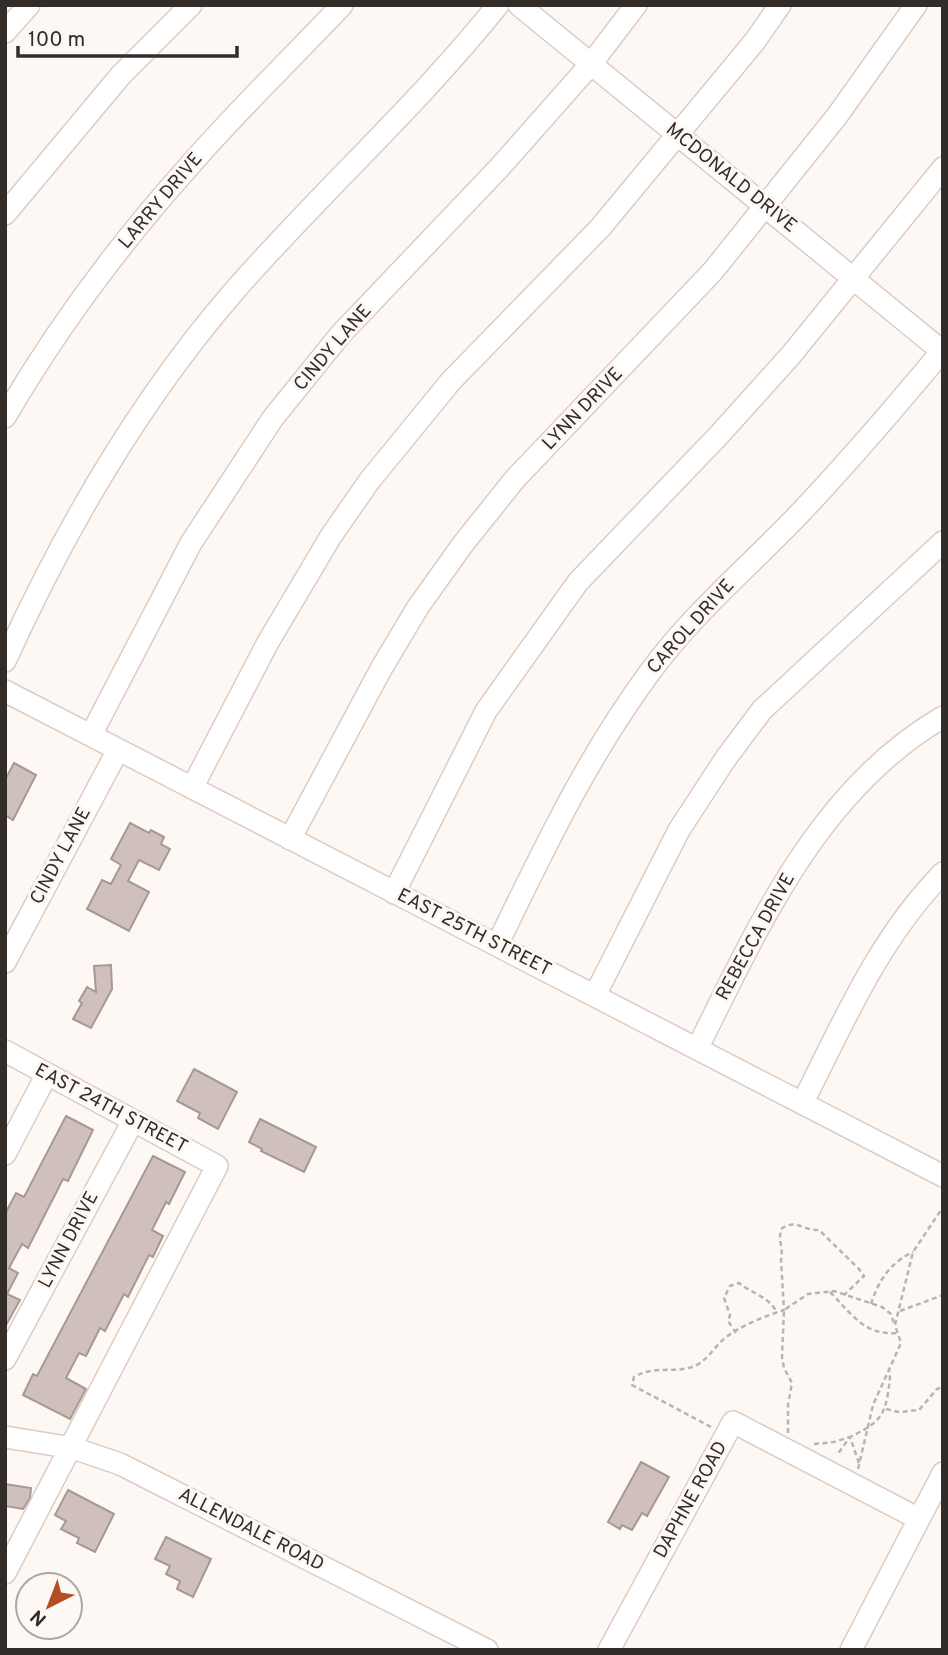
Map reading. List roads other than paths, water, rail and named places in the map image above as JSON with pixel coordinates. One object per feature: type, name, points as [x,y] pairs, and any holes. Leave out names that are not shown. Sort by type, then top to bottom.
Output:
[{"type":"street","points":[[5,32],[29,5]]},
{"type":"street","points":[[5,214],[121,75],[191,5]]},
{"type":"street","name":"LARRY DRIVE","points":[[5,417],[33,370],[89,289],[137,227],[192,162],[342,5]]},
{"type":"street","points":[[5,661],[27,612],[93,494],[146,409],[202,330],[295,224],[434,81],[498,5]]},
{"type":"street","name":"MCDONALD DRIVE","points":[[519,5],[942,351]]},
{"type":"street","name":"CINDY LANE","points":[[91,735],[191,543],[273,418],[340,335],[499,168],[591,64],[636,5]]},
{"type":"street","points":[[192,788],[267,644],[331,536],[370,480],[452,381],[600,228],[755,41],[780,5]]},
{"type":"street","name":"LYNN DRIVE","points":[[290,839],[381,669],[418,607],[463,544],[515,479],[713,271],[837,116],[916,5]]},
{"type":"street","points":[[394,893],[486,711],[578,582],[791,355],[943,168]]},
{"type":"street","name":"CAROL DRIVE","points":[[497,945],[575,787],[611,726],[651,670],[696,617],[804,509],[942,351]]},
{"type":"street","points":[[595,995],[679,830],[726,758],[762,710],[943,542]]},
{"type":"street","name":"EAST 25TH STREET","points":[[5,691],[943,1176]]},
{"type":"street","name":"REBECCA DRIVE","points":[[698,1047],[764,914],[813,837],[867,775],[920,731],[943,717]]},
{"type":"street","name":"CINDY LANE","points":[[5,961],[118,750]]},
{"type":"street","points":[[803,1102],[861,987],[884,949],[909,913],[943,873]]},
{"type":"street","name":"EAST 24TH STREET","points":[[5,1051],[217,1166],[71,1448]]},
{"type":"street","points":[[5,1154],[47,1074]]},
{"type":"street","name":"LYNN DRIVE","points":[[5,1360],[133,1121]]},
{"type":"street","name":"DAPHNE ROAD","points":[[609,1650],[733,1422],[786,1450],[852,1476],[919,1519]]},
{"type":"street","name":"ALLENDALE ROAD","points":[[5,1437],[71,1448],[120,1464],[486,1650]]},
{"type":"street","points":[[5,1573],[71,1448]]},
{"type":"street","points":[[851,1650],[943,1473]]}]
